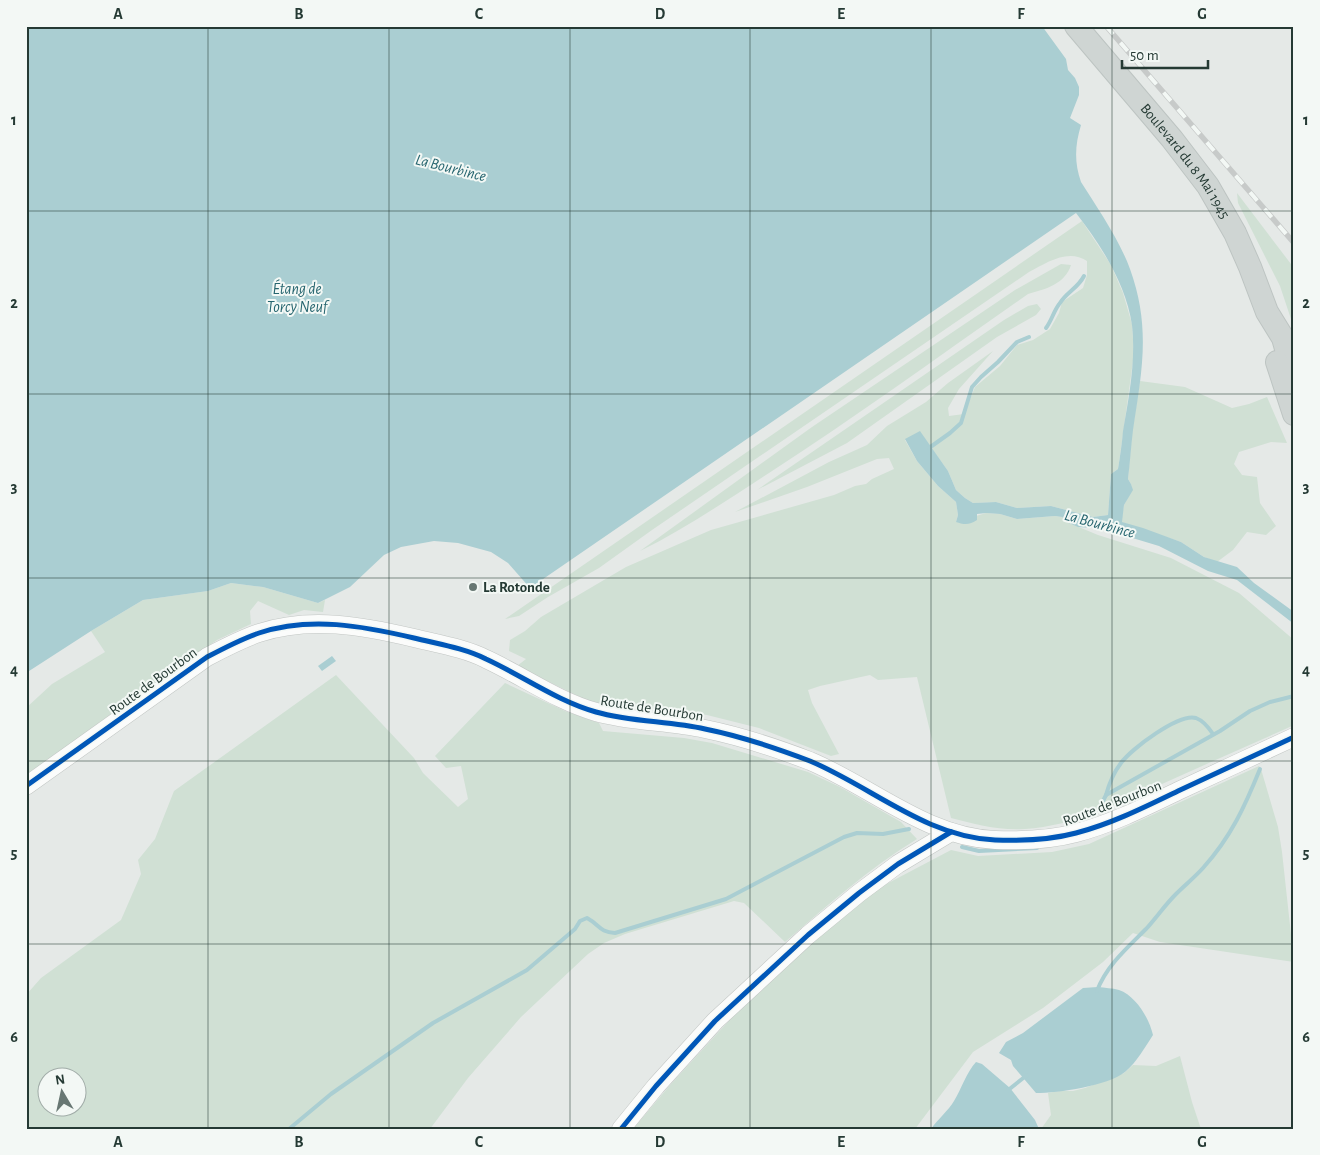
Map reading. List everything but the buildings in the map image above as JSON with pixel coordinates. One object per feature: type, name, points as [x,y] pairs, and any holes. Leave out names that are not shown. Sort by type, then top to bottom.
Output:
[{"type":"main road","name":"Boulevard du 8 Mai 1945","points":[[1076,26],[1178,146],[1208,186],[1235,233],[1267,312],[1282,338],[1294,377]]},
{"type":"main road","name":"Boulevard du 8 Mai 1945","points":[[1267,312],[1268,331],[1294,414]]},
{"type":"street","name":"Route de Bourbon","points":[[26,786],[207,657],[235,642],[260,633],[280,627],[318,623],[343,624],[457,648],[482,657],[570,702],[596,712],[618,717],[705,729],[765,745],[842,776],[909,814],[951,832],[993,840],[1037,839],[1079,832],[1138,810],[1294,737]]},
{"type":"street","points":[[621,1129],[656,1086],[714,1021],[808,935],[898,864],[951,832]]},
{"type":"green space","points":[[1237,193],[1294,268],[1294,328],[1280,286],[1238,203]]},
{"type":"green space","points":[[1082,221],[1111,265],[1123,293],[1132,324],[1134,354],[1118,469],[1111,474],[1108,515],[1093,517],[1051,506],[1017,508],[996,502],[973,503],[956,490],[948,471],[920,432],[905,440],[917,461],[938,486],[956,502],[958,515],[956,522],[986,513],[1000,514],[1017,519],[1062,517],[1069,523],[1098,535],[1171,558],[1239,593],[1294,640],[1294,725],[1129,799],[1095,812],[1043,827],[1006,829],[951,818],[917,677],[878,680],[870,675],[808,690],[812,703],[839,754],[831,756],[759,728],[707,715],[673,710],[597,704],[517,666],[526,659],[509,651],[510,640],[525,631],[541,617],[626,567],[711,530],[834,495],[855,486],[866,484],[872,479],[894,469],[889,458],[877,459],[807,487],[735,512],[829,462],[867,445],[887,426],[926,402],[948,383],[993,351],[959,389],[948,408],[949,416],[964,414],[975,387],[1000,366],[1017,345],[1033,340],[1050,329],[1059,313],[1062,302],[1083,288],[1087,275],[1087,261],[1080,257],[1065,256],[1050,261],[1029,272],[599,568],[519,616],[505,619]]},
{"type":"green space","points":[[1061,264],[1071,265],[1060,281],[1048,288],[1028,294],[802,451],[706,514],[640,551],[812,427],[1015,290]]},
{"type":"green space","points":[[1037,304],[1041,309],[1036,315],[997,337],[847,443],[757,490],[1004,320],[1028,306]]},
{"type":"green space","points":[[1140,381],[1185,387],[1232,408],[1267,397],[1287,443],[1271,442],[1239,452],[1234,464],[1242,475],[1257,477],[1260,503],[1276,526],[1266,535],[1247,532],[1233,550],[1217,562],[1204,557],[1181,542],[1121,522],[1124,505],[1132,490],[1128,479],[1132,433]]},
{"type":"green space","points":[[231,583],[263,587],[318,603],[325,600],[323,612],[304,610],[289,615],[258,601],[250,611],[251,624],[217,640],[26,776],[26,708],[52,684],[105,652],[91,631],[143,600],[208,591]]},
{"type":"green space","points":[[336,675],[414,758],[423,773],[458,807],[468,799],[461,766],[446,768],[435,756],[505,683],[565,711],[599,723],[603,731],[684,738],[712,743],[808,772],[840,787],[901,822],[917,839],[865,875],[785,942],[744,903],[734,901],[625,934],[604,943],[588,954],[521,1017],[468,1078],[430,1129],[26,1129],[26,995],[41,978],[121,920],[141,874],[138,860],[155,839],[174,791]]},
{"type":"green space","points":[[1259,766],[1278,827],[1294,962],[1160,942],[1133,933],[1103,962],[1043,1008],[973,1052],[915,1129],[633,1129],[671,1084],[748,1000],[836,921],[875,890],[951,850],[978,856],[1052,852],[1089,844]]},
{"type":"green space","points":[[1180,1056],[1201,1129],[1041,1129],[1051,1115],[1048,1093],[1085,1088],[1124,1073],[1133,1065],[1156,1066]]},
{"type":"water","name":"Étang de Torcy Neuf","points":[[26,26],[1042,26],[1066,59],[1068,70],[1075,78],[1079,87],[1079,95],[1070,118],[1081,125],[1076,154],[1079,175],[1081,182],[1108,224],[1126,258],[1137,290],[1141,310],[1143,330],[1142,368],[1128,479],[1133,490],[1124,505],[1122,522],[1181,542],[1204,557],[1237,567],[1254,583],[1294,612],[1294,624],[1237,580],[1208,571],[1159,546],[1116,533],[1110,529],[1078,527],[1062,517],[1055,516],[1017,519],[1000,514],[986,513],[977,514],[977,520],[969,524],[956,522],[958,515],[956,502],[938,486],[917,461],[905,439],[920,431],[948,471],[956,490],[973,503],[996,502],[1017,508],[1051,506],[1093,517],[1108,515],[1111,474],[1118,469],[1131,378],[1133,352],[1132,325],[1124,295],[1111,266],[1076,213],[530,588],[508,563],[491,552],[458,543],[434,541],[401,547],[384,555],[350,587],[318,603],[263,587],[231,583],[208,591],[143,600],[26,673]]},
{"type":"water","points":[[332,656],[336,661],[322,671],[318,666]]},
{"type":"water","points":[[1098,987],[1119,990],[1131,997],[1141,1008],[1153,1035],[1133,1064],[1117,1077],[1082,1088],[1036,1093],[1013,1066],[1011,1060],[999,1053],[1006,1042],[1023,1033],[1083,988]]},
{"type":"water","points":[[976,1062],[982,1064],[1010,1088],[1035,1120],[1039,1129],[931,1129],[952,1105],[969,1071]]},
{"type":"waterway","points":[[1046,328],[1058,306],[1084,276]]},
{"type":"waterway","points":[[929,448],[961,423],[972,387],[981,377],[1017,342],[1029,337]]},
{"type":"waterway","points":[[1099,809],[1106,795],[1220,731],[1250,711],[1270,702],[1294,696]]},
{"type":"waterway","points":[[1106,795],[1114,774],[1126,757],[1167,726],[1188,718],[1196,718],[1204,723],[1213,734]]},
{"type":"waterway","points":[[1097,991],[1106,973],[1118,957],[1146,929],[1172,898],[1203,868],[1222,845],[1243,808],[1260,769]]},
{"type":"waterway","points":[[289,1129],[331,1094],[433,1023],[527,970],[575,929],[580,921],[587,918],[603,930],[615,933],[726,899],[844,837],[857,833],[883,834],[909,829]]},
{"type":"waterway","points":[[962,847],[979,851],[1037,848]]},
{"type":"waterway","points":[[1007,1091],[1027,1075]]},
{"type":"railway","points":[[1106,26],[1294,243]]},
{"type":"cycle path","points":[[26,786],[207,657],[259,633],[278,628],[317,624],[375,630],[451,647],[478,655],[554,695],[596,712],[623,718],[691,726],[784,751],[833,772],[922,821],[970,837],[995,840],[1046,839],[1102,825],[1294,737]]},
{"type":"cycle path","points":[[621,1129],[656,1086],[715,1021],[808,935],[898,864],[951,832]]},
{"type":"place","name":"La Rotonde","points":[[473,587]]},
{"type":"water label","name":"La Bourbince","points":[[451,167]]},
{"type":"water label","name":"La Bourbince","points":[[1100,523]]}]
